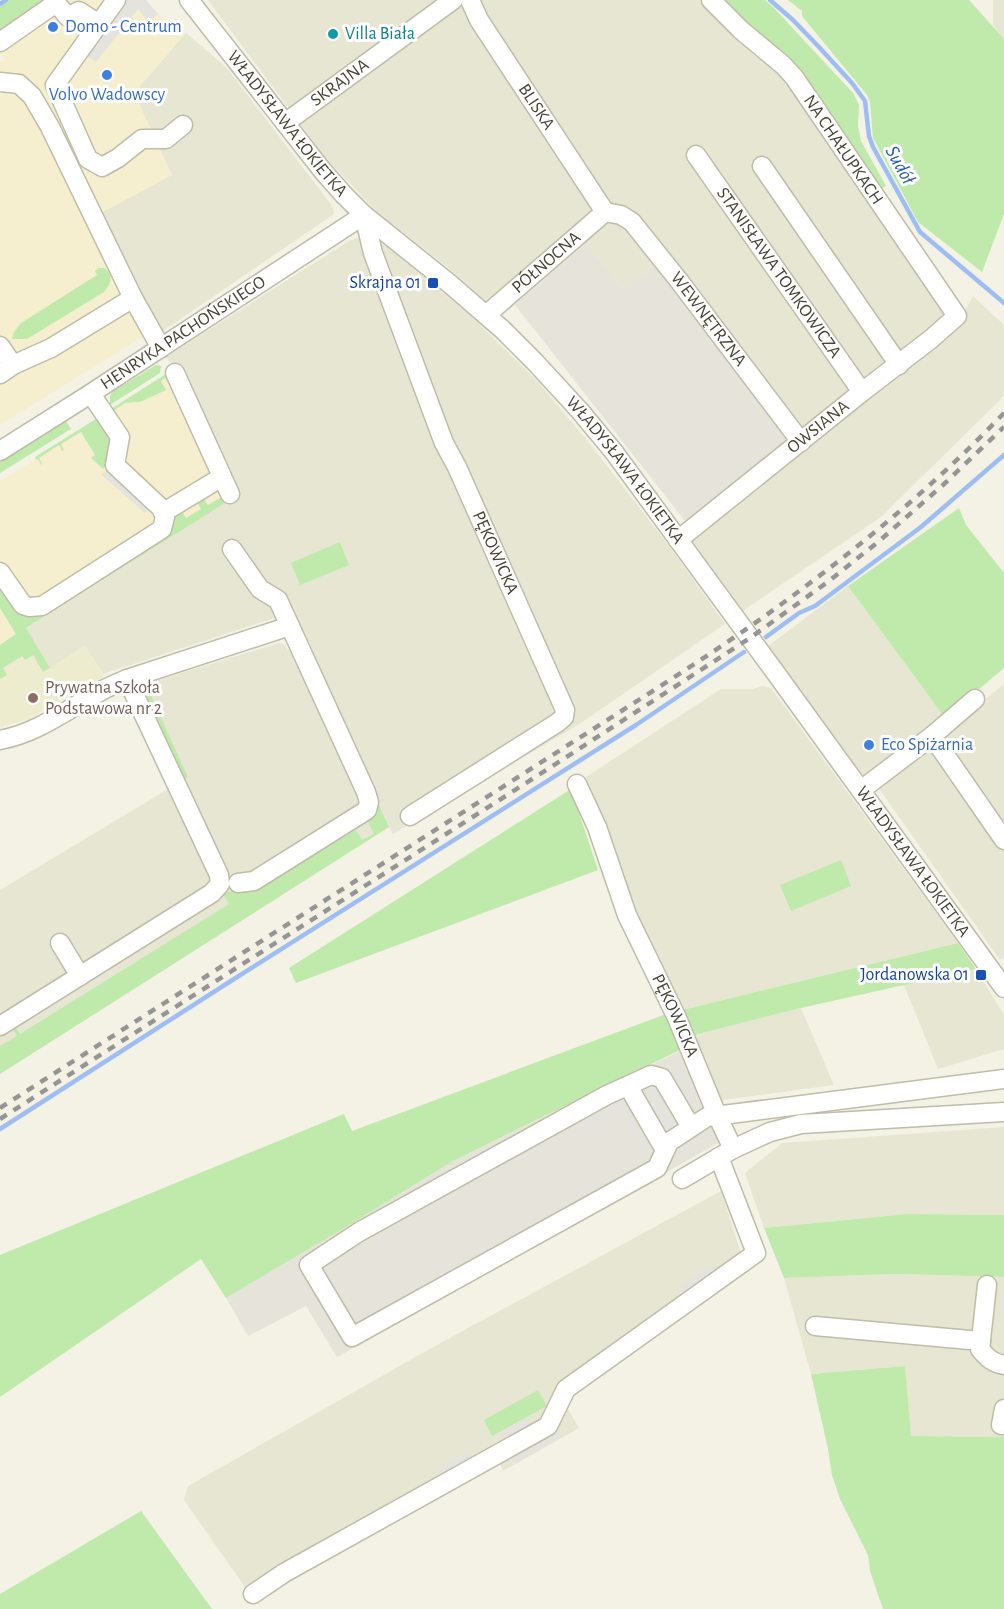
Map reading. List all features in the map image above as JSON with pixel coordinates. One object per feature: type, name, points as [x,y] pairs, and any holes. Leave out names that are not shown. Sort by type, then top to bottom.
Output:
[{"type":"street","points":[[116,0],[55,85],[88,159],[102,167],[118,158],[142,139],[166,139],[183,125]]},
{"type":"street","name":"WŁADYSŁAWA ŁOKIETKA","points":[[189,0],[344,195],[364,215],[422,260],[486,315],[535,362],[614,452],[1004,988]]},
{"type":"street","name":"SKRAJNA","points":[[285,123],[453,0]]},
{"type":"street","name":"BLISKA","points":[[470,0],[479,20],[605,212]]},
{"type":"street","name":"NA CHAŁUPKACH","points":[[711,0],[741,30],[783,64],[794,78],[957,316]]},
{"type":"street","points":[[0,42],[56,3],[68,17],[79,11],[99,24]]},
{"type":"street","points":[[0,82],[19,84],[32,96],[50,127],[133,298],[161,348]]},
{"type":"street","name":"STANISŁAWA TOMKOWICZA","points":[[696,155],[862,392]]},
{"type":"street","points":[[762,166],[899,365]]},
{"type":"street","name":"PÓŁNOCNA","points":[[486,315],[605,212]]},
{"type":"street","name":"WEWNĘTRZNA","points":[[605,212],[621,215],[632,222],[801,442]]},
{"type":"street","name":"HENRYKA PACHOŃSKIEGO","points":[[0,451],[364,215]]},
{"type":"street","name":"PĘKOWICKA","points":[[364,215],[373,253],[444,443],[457,467],[565,710],[564,717],[557,723],[410,816]]},
{"type":"street","points":[[0,346],[7,370],[51,348],[133,298]]},
{"type":"street","name":"OWSIANA","points":[[678,540],[862,392],[899,365],[957,316]]},
{"type":"street","points":[[164,512],[226,486],[175,374]]},
{"type":"street","points":[[0,572],[23,605],[42,606],[162,529],[165,521],[164,512],[115,465],[120,437],[91,394]]},
{"type":"street","points":[[232,549],[260,589],[278,600],[369,802],[367,810],[254,881],[238,883]]},
{"type":"street","points":[[0,740],[14,738],[32,731],[104,689],[143,672],[290,627]]},
{"type":"street","points":[[0,1026],[212,893],[220,884],[219,875],[127,679]]},
{"type":"street","points":[[861,790],[933,736],[975,699]]},
{"type":"street","points":[[933,736],[1004,840]]},
{"type":"street","name":"PĘKOWICKA","points":[[253,1594],[284,1573],[548,1426],[566,1389],[756,1253],[717,1115],[677,1018],[627,915],[597,827],[577,784]]},
{"type":"street","points":[[60,943],[80,976]]},
{"type":"street","points":[[691,1127],[662,1078],[651,1076],[607,1095],[359,1232],[309,1265],[352,1337],[657,1168],[669,1142],[707,1117],[1004,1079]]},
{"type":"street","points":[[628,1086],[665,1150]]},
{"type":"street","points":[[682,1179],[726,1153],[770,1132],[801,1124],[1004,1112]]},
{"type":"street","points":[[987,1285],[980,1349],[996,1364],[1004,1365]]},
{"type":"street","points":[[815,1326],[981,1341]]},
{"type":"street","points":[[1004,1409],[1001,1425],[1004,1425]]},
{"type":"shaded area","points":[[53,0],[146,0],[158,14],[186,33],[134,93],[172,175],[99,214],[157,328],[0,425],[0,62],[5,59],[0,52],[0,35]]},
{"type":"shaded area","points":[[127,0],[146,0],[158,14],[149,22],[138,9],[96,62],[84,54]]},
{"type":"shaded area","points":[[208,0],[709,0],[782,68],[962,317],[973,296],[1004,325],[1004,396],[881,517],[741,612],[693,545],[686,522],[661,264],[623,290],[586,243],[503,315],[446,266],[378,213],[325,157]]},
{"type":"shaded area","points":[[993,0],[1004,0],[1004,39],[993,25]]},
{"type":"shaded area","points":[[186,33],[227,68],[333,207],[334,214],[160,333],[99,213],[171,175],[134,93]]},
{"type":"shaded area","points":[[360,237],[388,247],[473,318],[538,382],[591,445],[672,550],[725,624],[578,725],[393,834],[389,827],[0,1074],[0,890],[188,777],[146,684],[279,643],[284,644],[288,650],[306,643],[293,612],[103,674],[85,646],[50,668],[25,628],[238,495],[178,371],[166,357],[349,241]]},
{"type":"shaded area","points":[[586,243],[623,290],[661,263],[788,442],[686,522],[515,305]]},
{"type":"shaded area","points":[[180,369],[238,495],[0,645],[0,481]]},
{"type":"shaded area","points":[[110,467],[152,505],[145,513],[102,475]]},
{"type":"shaded area","points":[[848,586],[945,718],[866,781],[768,646]]},
{"type":"shaded area","name":"Prywatna Szkoła Podstawowa nr 2","points":[[25,628],[50,668],[85,646],[104,677],[28,719],[0,727],[0,645]]},
{"type":"shaded area","points":[[1004,684],[1004,957],[1000,960],[878,787]]},
{"type":"shaded area","points":[[762,686],[771,688],[958,943],[678,1011],[626,902],[583,779],[721,689],[753,689]]},
{"type":"shaded area","points":[[976,969],[1004,1015],[1004,1049],[938,1069],[904,985]]},
{"type":"shaded area","points":[[801,1008],[834,1085],[715,1101],[690,1036]]},
{"type":"shaded area","points":[[680,1051],[720,1142],[337,1357],[306,1306],[248,1336],[226,1298],[453,1161]]},
{"type":"shaded area","points":[[680,1066],[697,1101],[688,1107],[692,1133],[699,1147],[679,1158],[668,1140],[643,1157],[619,1110],[587,1128],[580,1115]]},
{"type":"shaded area","points":[[1004,1127],[1004,1215],[907,1214],[764,1228],[745,1173],[782,1143]]},
{"type":"shaded area","points":[[721,1191],[745,1266],[573,1391],[567,1407],[579,1428],[503,1471],[499,1462],[254,1600],[184,1500],[188,1486],[435,1346]]},
{"type":"shaded area","points":[[709,1265],[715,1274],[688,1293],[682,1285]]},
{"type":"shaded area","points":[[895,1274],[1004,1277],[1004,1437],[911,1436],[904,1366],[811,1374],[784,1278]]},
{"type":"shaded area","points":[[528,1417],[534,1427],[505,1443],[500,1433]]},
{"type":"shaded area","points":[[556,1428],[562,1437],[516,1463],[511,1453]]},
{"type":"shaded area","points":[[468,1451],[473,1461],[445,1477],[439,1467]]},
{"type":"green space","points":[[9,0],[53,0],[0,35],[0,6]]},
{"type":"green space","points":[[719,0],[765,0],[853,93],[859,105],[858,126],[861,141],[886,186],[877,191]]},
{"type":"green space","points":[[788,0],[969,0],[1004,39],[1004,214],[982,272],[918,222],[873,138],[870,102],[867,95],[802,16],[802,11]]},
{"type":"green space","points":[[98,268],[104,268],[111,276],[104,292],[27,339],[12,339],[21,323],[97,275],[95,271]]},
{"type":"green space","points":[[156,365],[161,366],[160,373],[110,405],[112,392]]},
{"type":"green space","points":[[169,372],[171,375],[161,381],[166,390],[140,402],[125,403],[112,412],[111,409]]},
{"type":"green space","points":[[99,417],[112,439],[108,463],[103,469],[91,458],[95,455],[81,432],[61,444],[64,450],[62,451],[59,445],[39,458],[41,465],[38,459],[36,460],[35,457]]},
{"type":"green space","points":[[66,421],[71,429],[0,473],[0,462]]},
{"type":"green space","points":[[225,495],[238,495],[26,628],[50,668],[43,672],[33,655],[25,660],[22,656],[3,668],[7,675],[0,679],[0,645],[16,634],[0,608],[0,587],[13,606],[23,614],[36,616],[45,613],[169,535],[176,514],[181,510],[186,518],[201,509],[196,500],[202,496],[208,505]]},
{"type":"green space","points":[[959,508],[966,525],[1004,573],[1004,668],[945,718],[848,586]]},
{"type":"green space","points":[[340,542],[349,565],[300,585],[291,563]]},
{"type":"green space","points":[[146,684],[188,777],[181,781],[140,686]]},
{"type":"green space","points":[[571,789],[598,870],[296,983],[289,968]]},
{"type":"green space","points":[[376,799],[389,827],[0,1074],[0,1046],[17,1036],[11,1027],[14,1025],[20,1034],[229,904],[223,894],[266,879],[277,878],[356,830],[362,840],[374,834],[368,822],[374,818],[372,813]]},
{"type":"green space","points":[[841,860],[851,886],[791,911],[780,885]]},
{"type":"green space","points":[[958,943],[976,969],[801,1008],[690,1036],[678,1011]]},
{"type":"green space","points":[[666,1014],[686,1047],[453,1161],[226,1298],[201,1259],[0,1397],[0,1255],[344,1114],[352,1131]]},
{"type":"green space","points":[[907,1214],[1004,1215],[1004,1277],[895,1274],[784,1278],[764,1228]]},
{"type":"green space","points":[[905,1366],[911,1436],[1004,1437],[1004,1609],[883,1609],[870,1571],[868,1555],[840,1499],[832,1475],[811,1374]]},
{"type":"green space","points":[[538,1390],[547,1406],[492,1436],[484,1420]]},
{"type":"green space","points":[[141,1511],[212,1609],[0,1609],[0,1594]]},
{"type":"waterway","name":"Sudół","points":[[0,4],[6,0]]},
{"type":"waterway","name":"Sudół","points":[[770,0],[818,46],[852,83],[865,101],[869,136],[873,147],[920,232],[1004,303]]},
{"type":"waterway","points":[[766,637],[799,613],[815,606],[921,527],[1004,455]]},
{"type":"waterway","points":[[0,1129],[636,725],[744,652]]},
{"type":"railway","points":[[0,1108],[742,632],[874,533],[928,487],[1004,413]]},
{"type":"railway","points":[[0,1119],[750,638],[878,542],[1004,427]]},
{"type":"place","name":"Domo - Centrum","points":[[53,27]]},
{"type":"place","name":"Villa Biała","points":[[333,34]]},
{"type":"place","name":"Volvo Wadowscy","points":[[107,75]]},
{"type":"place","name":"Skrajna 01","points":[[433,283]]},
{"type":"place","name":"Prywatna Szkoła Podstawowa nr 2","points":[[33,698]]},
{"type":"place","name":"Eco Spiżarnia","points":[[869,745]]},
{"type":"place","name":"Jordanowska 01","points":[[981,975]]}]
